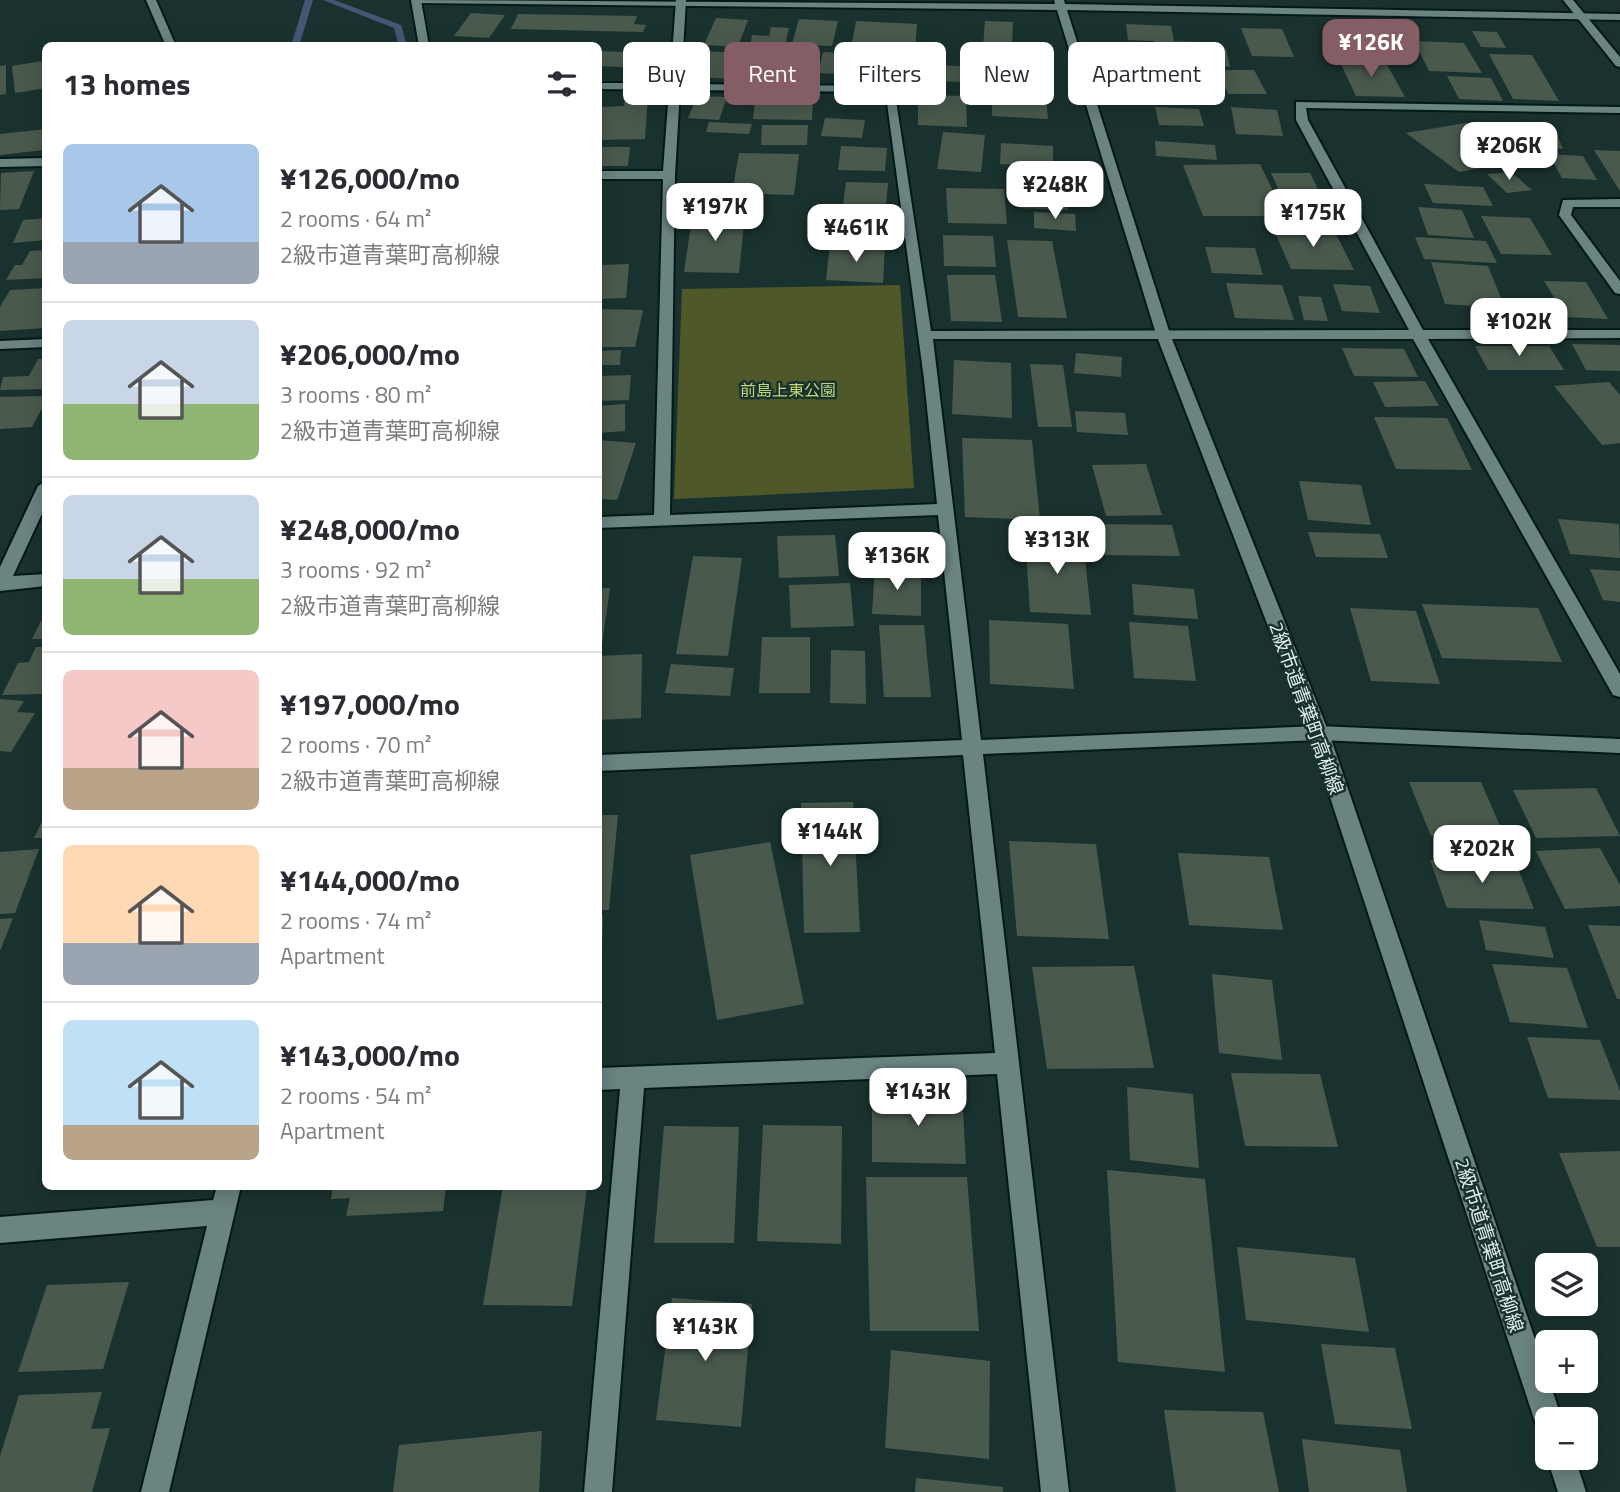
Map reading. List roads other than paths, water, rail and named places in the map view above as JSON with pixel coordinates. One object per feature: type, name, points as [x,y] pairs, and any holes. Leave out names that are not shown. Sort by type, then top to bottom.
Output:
[{"type":"street","points":[[151,0],[170,42]]},
{"type":"street","points":[[423,42],[416,0],[1060,3],[1620,17]]},
{"type":"street","points":[[1568,0],[1620,64]]},
{"type":"street","points":[[679,42],[681,1]]},
{"type":"street","name":"2級市道青葉町高柳線","points":[[1060,3],[1163,334],[1319,733],[1544,1407]]},
{"type":"street","points":[[602,86],[623,87]]},
{"type":"street","points":[[710,88],[878,89],[892,102],[926,335],[1055,1492]]},
{"type":"street","points":[[1620,110],[1300,104],[1302,120],[1419,335],[1620,690]]},
{"type":"street","points":[[662,521],[669,175],[675,105]]},
{"type":"street","points":[[0,163],[42,162]]},
{"type":"street","points":[[602,175],[669,175]]},
{"type":"street","points":[[1620,203],[1567,203],[1565,215],[1620,290]]},
{"type":"street","points":[[926,335],[1620,334]]},
{"type":"street","points":[[0,345],[42,343]]},
{"type":"street","points":[[0,584],[42,495]]},
{"type":"street","points":[[602,523],[946,509]]},
{"type":"street","points":[[0,584],[42,580]]},
{"type":"street","points":[[602,763],[1319,733],[1620,746]]},
{"type":"street","points":[[602,1079],[1007,1063]]},
{"type":"street","points":[[598,1492],[633,1077]]},
{"type":"street","points":[[0,1230],[226,1199],[155,1492]]},
{"type":"street","points":[[1565,1470],[1572,1492]]},
{"type":"waterway","points":[[296,42],[309,0]]},
{"type":"waterway","points":[[327,0],[398,27],[402,42]]},
{"type":"park label","name":"前島上東公園","points":[[788,390]]}]
